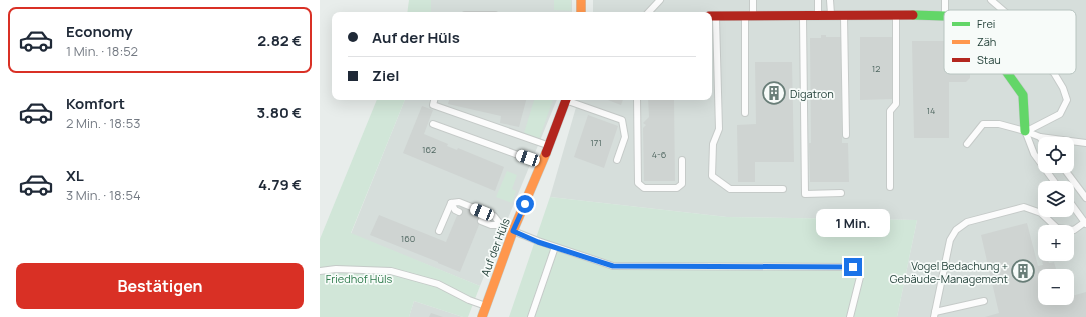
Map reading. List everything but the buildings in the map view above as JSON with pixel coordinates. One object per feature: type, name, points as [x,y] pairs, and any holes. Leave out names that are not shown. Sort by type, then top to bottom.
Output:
[{"type":"street","points":[[581,0],[581,12]]},
{"type":"street","points":[[712,16],[944,16]]},
{"type":"street","points":[[1008,74],[1023,95],[1025,131]]},
{"type":"street","name":"Auf der Hüls","points":[[482,317],[513,231],[549,146],[566,100]]},
{"type":"lane","points":[[649,12],[660,0]]},
{"type":"lane","points":[[745,113],[749,16],[753,0]]},
{"type":"lane","points":[[818,0],[818,15]]},
{"type":"lane","points":[[830,0],[831,15]]},
{"type":"lane","points":[[944,10],[945,0]]},
{"type":"lane","points":[[991,0],[1003,10]]},
{"type":"lane","points":[[803,15],[805,194],[841,193]]},
{"type":"lane","points":[[844,15],[846,135]]},
{"type":"lane","points":[[890,187],[890,111],[896,104],[896,15]]},
{"type":"lane","points":[[712,16],[717,46],[719,129],[713,144],[712,176],[730,189],[783,189]]},
{"type":"lane","points":[[712,46],[717,46]]},
{"type":"lane","points":[[1025,131],[1060,114],[1067,100],[1063,88],[1055,74]]},
{"type":"lane","points":[[434,100],[433,105],[549,146]]},
{"type":"lane","points":[[569,100],[622,120],[625,137],[617,160]]},
{"type":"lane","points":[[637,100],[638,183],[644,188],[677,188],[682,184],[682,160]]},
{"type":"lane","points":[[433,124],[541,163]]},
{"type":"lane","points":[[967,144],[983,124],[999,124],[1040,137]]},
{"type":"lane","points":[[1025,131],[1034,154],[1054,181]]},
{"type":"lane","points":[[1074,141],[1086,143]]},
{"type":"lane","points":[[1067,173],[1086,198]]},
{"type":"lane","points":[[451,203],[459,202],[494,216],[501,224],[513,231],[555,248],[613,266],[853,267],[860,277],[850,317]]},
{"type":"lane","points":[[451,203],[455,210],[459,212]]},
{"type":"lane","points":[[439,231],[451,203]]},
{"type":"lane","points":[[984,301],[934,315],[950,240],[956,230],[967,222],[1024,207],[1040,213],[1057,228],[1074,230],[1086,223],[1074,207]]},
{"type":"lane","points":[[481,221],[491,225],[501,224]]},
{"type":"lane","points":[[531,317],[555,248]]},
{"type":"lane","points":[[320,271],[336,269],[391,271],[438,284],[469,300],[486,306]]},
{"type":"shaded area","points":[[431,0],[572,0],[572,12],[431,12]]},
{"type":"shaded area","points":[[593,0],[1086,0],[1086,317],[897,317],[917,220],[727,217],[550,197],[578,100],[712,100],[712,12],[593,12]]},
{"type":"shaded area","points":[[405,100],[557,100],[480,286],[351,234]]},
{"type":"shaded area","points":[[414,301],[463,317],[409,317]]},
{"type":"green space","points":[[409,0],[431,0],[431,12],[407,12]]},
{"type":"green space","points":[[554,0],[571,0],[571,11],[554,10]]},
{"type":"green space","name":"Friedhof Hüls","points":[[377,100],[405,100],[351,233],[480,286],[468,317],[463,317],[414,301],[409,317],[320,317],[320,239]]},
{"type":"green space","points":[[534,100],[553,100],[539,139],[524,133]]},
{"type":"green space","points":[[507,171],[517,175],[512,189],[516,191],[512,203],[496,197]]},
{"type":"green space","points":[[550,197],[727,217],[917,220],[897,317],[509,317]]},
{"type":"traffic: fast","points":[[913,15],[944,16]]},
{"type":"traffic: fast","points":[[1008,74],[1023,95],[1025,131]]},
{"type":"traffic: slow","points":[[581,0],[581,12]]},
{"type":"traffic: slow","points":[[482,317],[513,231],[546,153]]},
{"type":"traffic: jam","points":[[712,16],[913,15]]},
{"type":"traffic: jam","points":[[546,153],[566,100]]},
{"type":"place","name":"Digatron","points":[[774,93]]},
{"type":"place","name":"Vogel Bedachung + Gebäude-Management","points":[[1023,271]]},
{"type":"route","points":[[525,204],[513,231],[555,248],[613,266],[853,267]]}]
